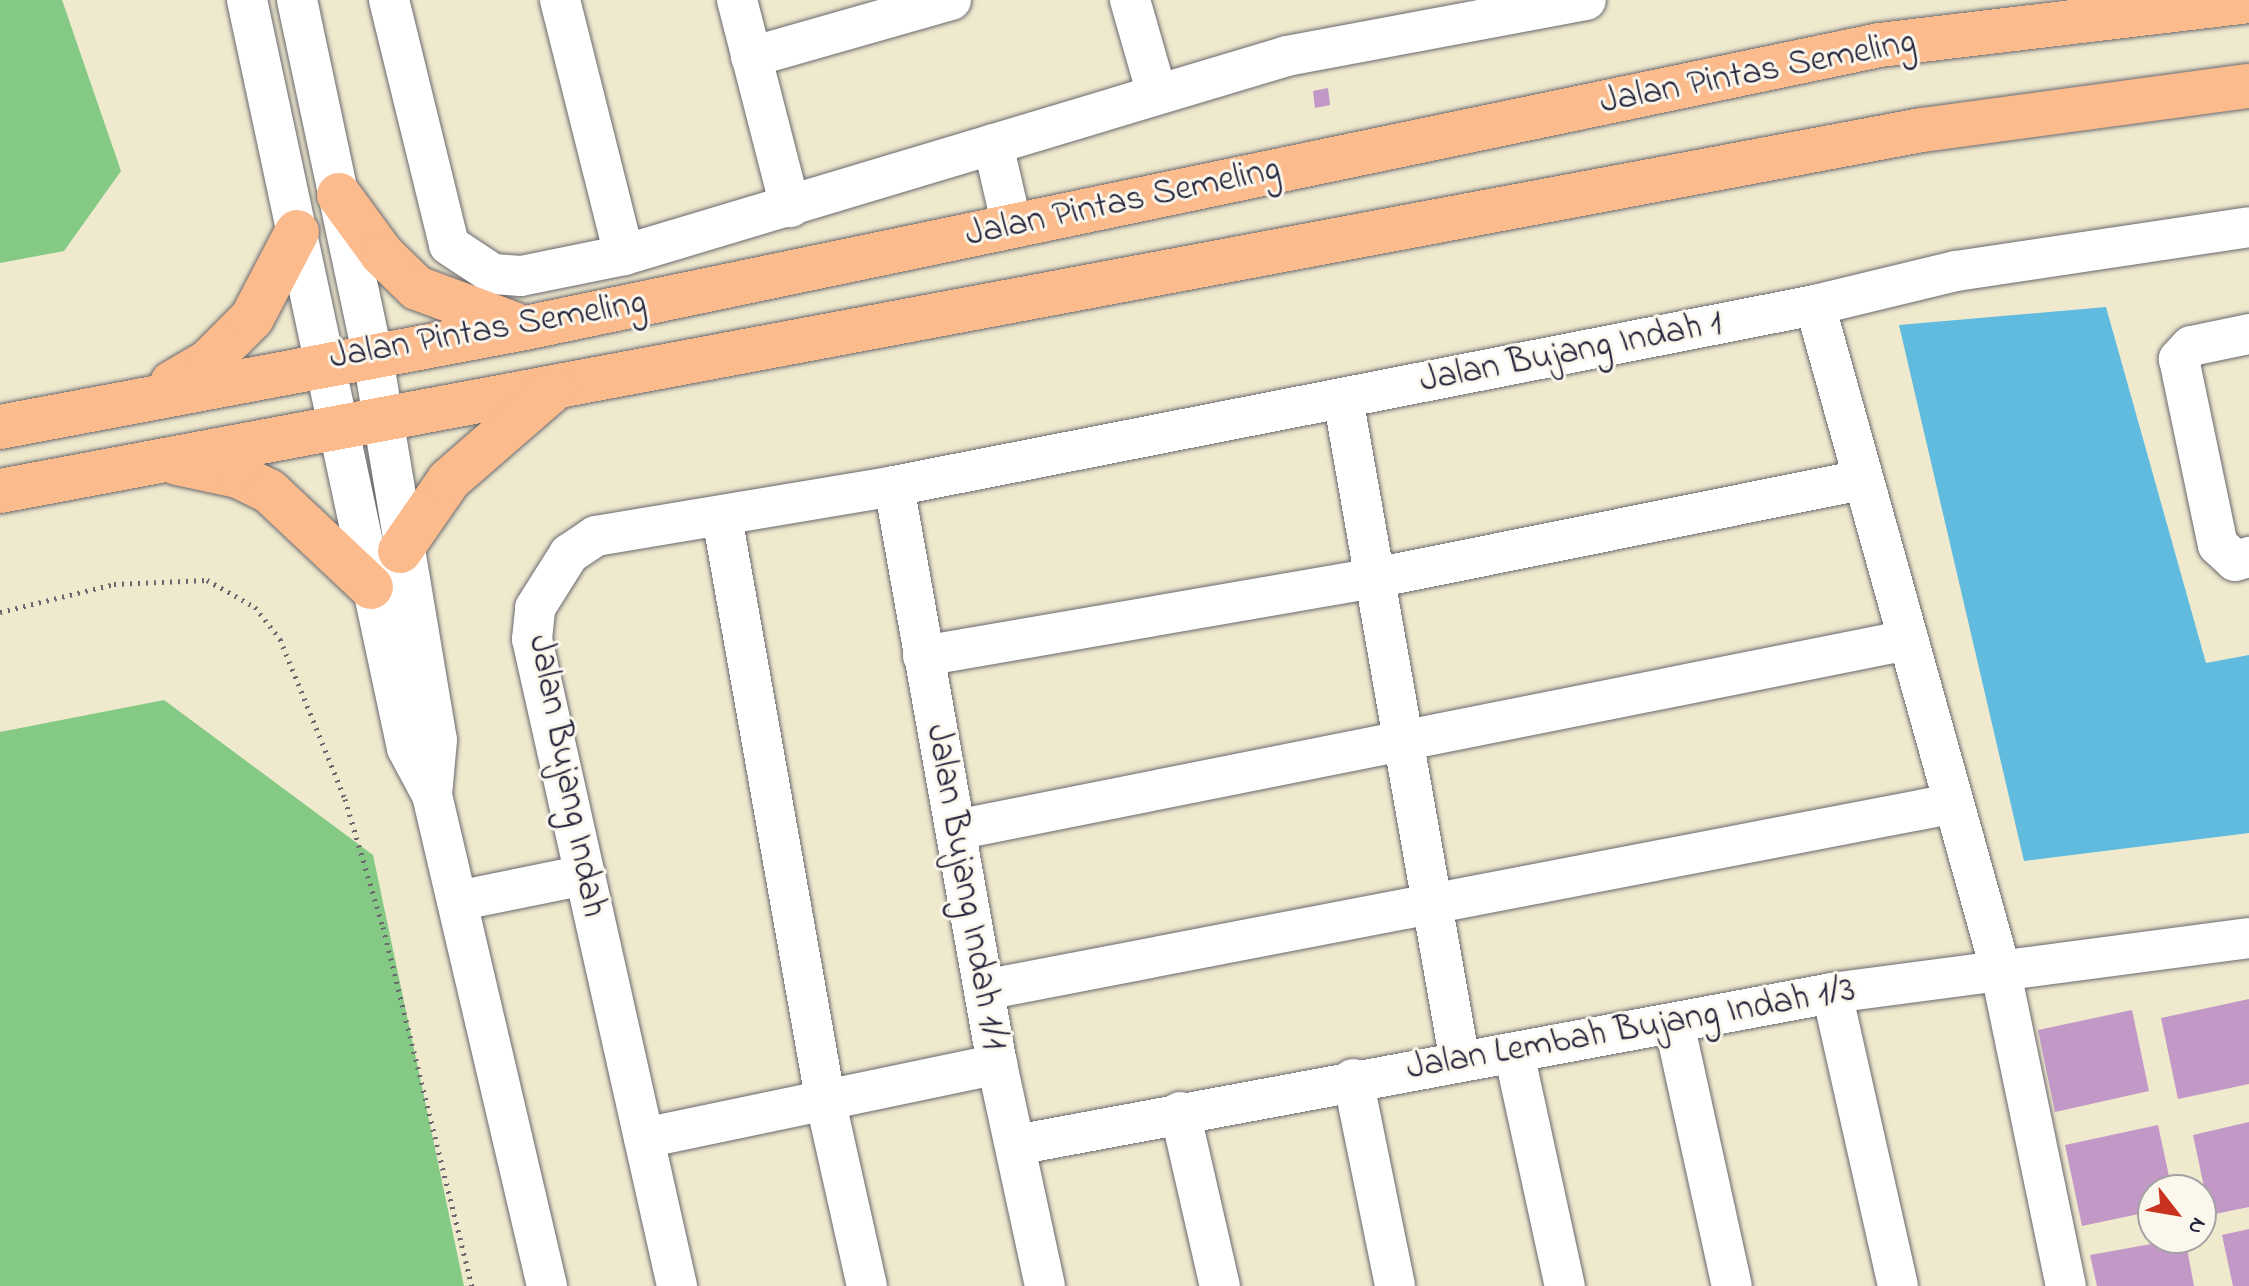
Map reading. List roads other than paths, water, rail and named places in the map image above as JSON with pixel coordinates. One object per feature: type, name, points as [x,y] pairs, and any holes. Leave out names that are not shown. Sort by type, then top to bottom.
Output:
[{"type":"main road","name":"Jalan Pintas Semeling","points":[[0,427],[321,361],[525,328],[1880,45],[2249,1]]},
{"type":"main road","name":"Jalan Pintas Semeling","points":[[0,491],[333,425],[1922,130],[2249,86]]},
{"type":"main road","points":[[339,195],[382,254],[417,288],[525,328]]},
{"type":"main road","points":[[138,400],[232,342],[268,296],[297,232]]},
{"type":"main road","points":[[400,551],[449,480],[560,384]]},
{"type":"main road","points":[[152,460],[238,476],[269,491],[371,587]]},
{"type":"street","points":[[247,0],[297,232],[333,425],[407,748],[432,795],[547,1286]]},
{"type":"street","points":[[297,0],[372,352],[400,551],[437,740],[432,795]]},
{"type":"street","points":[[389,0],[449,245],[493,274],[521,276],[624,255],[1435,13],[1586,0]]},
{"type":"street","points":[[560,0],[624,255]]},
{"type":"street","points":[[737,0],[790,207]]},
{"type":"street","points":[[751,57],[951,0]]},
{"type":"street","points":[[1130,0],[1157,94]]},
{"type":"street","points":[[993,144],[1012,226]]},
{"type":"street","name":"Jalan Bujang Indah 1","points":[[894,486],[1815,305],[1956,271],[2249,227]]},
{"type":"street","points":[[1815,305],[1903,641],[2000,968],[2066,1286]]},
{"type":"street","points":[[2249,334],[2191,346],[2179,359],[2218,545],[2235,561],[2249,557]]},
{"type":"street","points":[[1343,398],[1460,1062]]},
{"type":"street","points":[[923,656],[1375,578],[1861,480]]},
{"type":"street","name":"Jalan Bujang Indah","points":[[677,1286],[532,639],[535,608],[569,554],[596,536],[894,486]]},
{"type":"street","name":"Jalan Bujang Indah 1/1","points":[[894,486],[997,1064],[1045,1286]]},
{"type":"street","points":[[722,517],[826,1103],[867,1286]]},
{"type":"street","points":[[956,830],[1903,641]]},
{"type":"street","points":[[984,990],[1951,804]]},
{"type":"street","points":[[457,901],[585,875]]},
{"type":"street","name":"Jalan Lembah Bujang Indah 1/3","points":[[1016,1145],[1353,1079],[1514,1053],[1832,993],[2000,968],[2249,938]]},
{"type":"street","points":[[1832,993],[1898,1286]]},
{"type":"street","points":[[1674,1023],[1732,1286]]},
{"type":"street","points":[[1514,1053],[1565,1286]]},
{"type":"street","points":[[644,1138],[826,1103],[997,1064]]},
{"type":"street","points":[[1353,1079],[1395,1286]]},
{"type":"street","points":[[1180,1112],[1220,1286]]},
{"type":"water","points":[[2106,307],[2206,663],[2249,655],[2249,833],[2024,861],[1899,325]]}]
